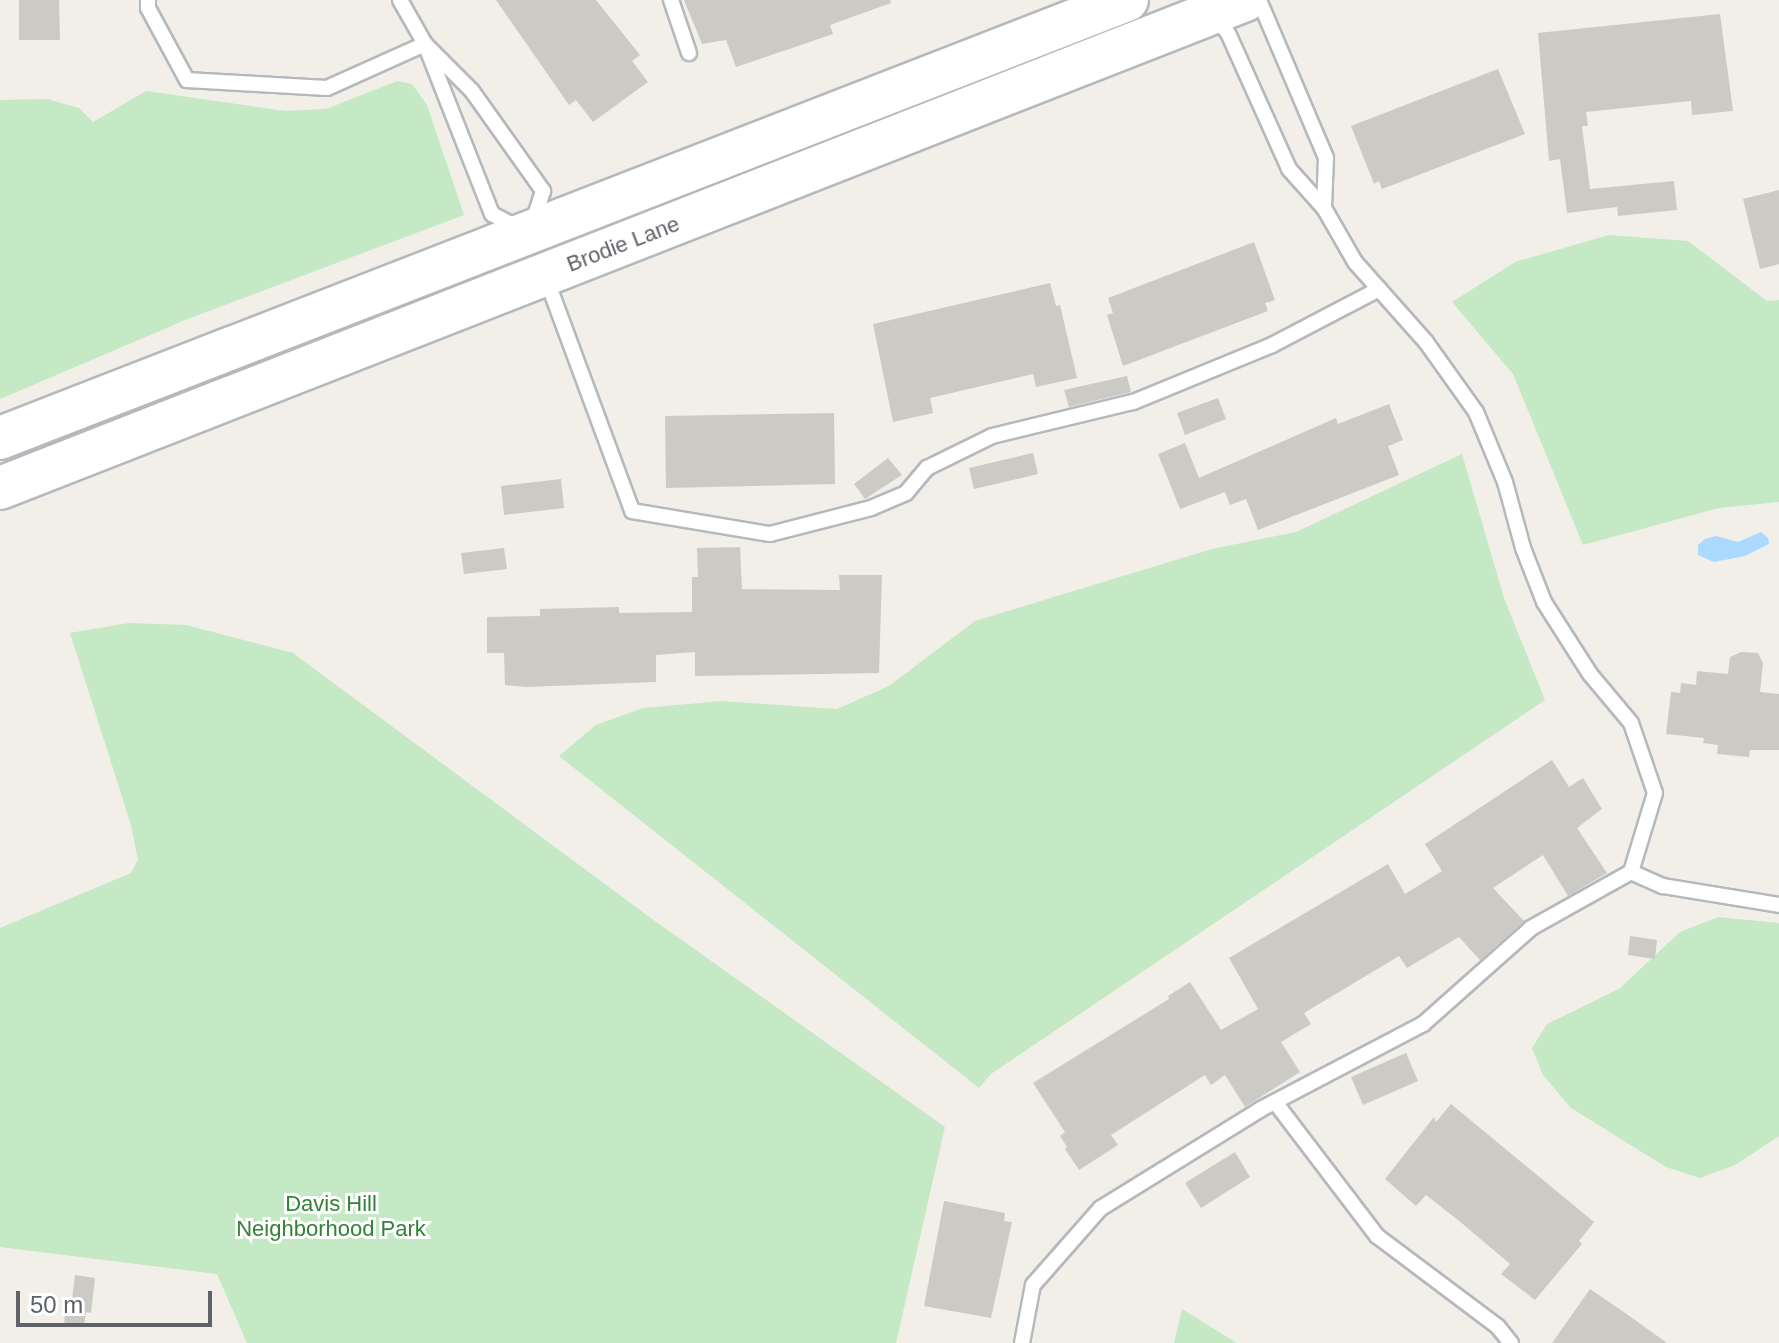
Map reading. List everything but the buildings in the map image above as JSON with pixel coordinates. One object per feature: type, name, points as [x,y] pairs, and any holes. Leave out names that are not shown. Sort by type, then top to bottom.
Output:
[{"type":"main road","name":"Brodie Lane","points":[[0,438],[1127,0]]},
{"type":"main road","name":"Brodie Lane","points":[[0,488],[545,275],[1222,4]]},
{"type":"main road","points":[[529,234],[545,275]]},
{"type":"lane","points":[[148,0],[148,8],[187,80],[327,88],[425,44]]},
{"type":"lane","points":[[400,0],[425,44],[492,214],[529,234],[543,191],[472,91],[425,44]]},
{"type":"lane","points":[[671,0],[689,53]]},
{"type":"lane","points":[[1259,0],[1326,158],[1324,208]]},
{"type":"lane","points":[[1022,1343],[1033,1285],[1101,1208],[1275,1102],[1423,1024],[1531,928],[1631,872],[1655,793],[1631,723],[1590,674],[1544,602],[1523,548],[1505,482],[1476,412],[1426,342],[1355,262],[1324,208],[1289,169],[1228,33],[1222,4]]},
{"type":"lane","points":[[545,275],[632,511],[770,534],[871,508],[906,493],[927,468],[992,436],[1133,402],[1272,345],[1379,289]]},
{"type":"lane","points":[[1631,872],[1663,886],[1779,905]]},
{"type":"lane","points":[[1275,1102],[1377,1236],[1498,1327],[1511,1343]]},
{"type":"green space","points":[[397,81],[412,84],[427,105],[464,215],[190,318],[0,399],[0,100],[47,99],[79,108],[93,122],[146,91],[285,111],[326,109]]},
{"type":"green space","points":[[1609,235],[1688,241],[1767,301],[1779,300],[1779,502],[1719,508],[1583,545],[1513,374],[1452,302],[1515,262]]},
{"type":"green space","points":[[1462,454],[1504,598],[1545,700],[991,1074],[979,1088],[559,756],[596,725],[643,708],[722,701],[837,709],[889,686],[975,621],[1212,549],[1296,532]]},
{"type":"green space","name":"Davis Hill Neighborhood Park","points":[[129,623],[186,625],[293,653],[648,916],[945,1127],[896,1343],[247,1343],[217,1274],[0,1247],[0,928],[131,873],[138,860],[131,825],[70,633]]},
{"type":"green space","points":[[1718,917],[1779,923],[1779,1136],[1735,1165],[1700,1178],[1666,1167],[1571,1108],[1543,1075],[1532,1048],[1547,1024],[1619,989],[1680,932]]},
{"type":"green space","points":[[1182,1309],[1237,1343],[1174,1343]]},
{"type":"water","points":[[1761,532],[1768,538],[1769,544],[1745,556],[1714,562],[1698,555],[1698,545],[1705,539],[1716,536],[1738,542]]}]
